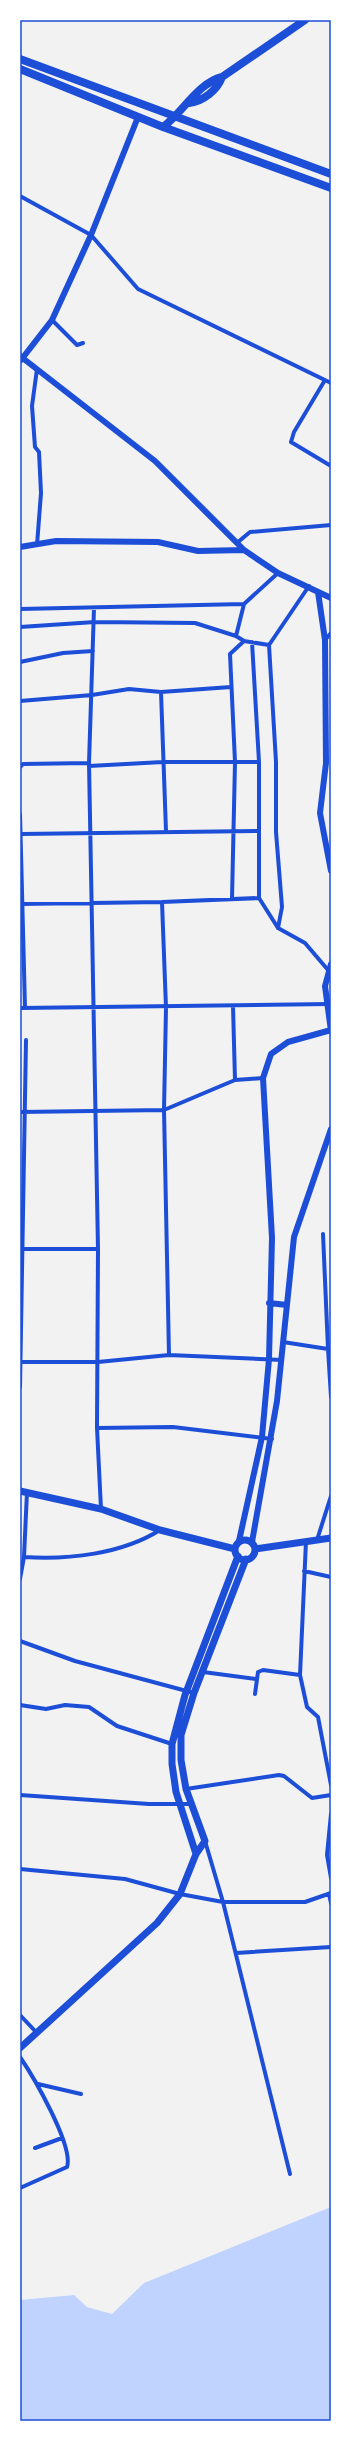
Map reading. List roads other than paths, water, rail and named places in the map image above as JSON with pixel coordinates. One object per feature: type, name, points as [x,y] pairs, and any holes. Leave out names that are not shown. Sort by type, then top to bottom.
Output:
[{"type":"main road","points":[[163,127],[176,117],[189,103],[193,96],[204,87],[215,79],[222,77],[305,20]]},
{"type":"main road","points":[[20,59],[331,174]]},
{"type":"main road","points":[[20,70],[163,127],[331,188]]},
{"type":"main road","points":[[23,1492],[101,1509],[160,1530],[235,1549]]},
{"type":"main road","points":[[235,1549],[239,1542],[245,1540],[253,1546],[331,1538]]},
{"type":"main road","points":[[20,2048],[157,1923],[180,1894],[196,1854],[205,1841],[186,1789],[181,1760],[181,1735],[194,1693],[246,1560],[254,1555],[253,1546]]},
{"type":"main road","points":[[235,1549],[238,1556],[246,1560]]},
{"type":"main road","points":[[196,1854],[181,1804],[172,1764],[172,1744],[187,1690],[238,1556]]},
{"type":"street","points":[[138,117],[90,235],[52,320],[21,358],[37,368],[154,461],[238,542],[244,550],[278,573],[310,586],[318,592],[331,598]]},
{"type":"street","points":[[20,196],[90,235],[138,289],[331,383]]},
{"type":"street","points":[[52,320],[77,345],[83,343]]},
{"type":"street","points":[[37,368],[32,406],[35,447],[39,452],[41,493],[37,545]]},
{"type":"street","points":[[325,380],[294,432],[291,442],[331,466]]},
{"type":"street","points":[[238,542],[250,532],[331,525]]},
{"type":"street","points":[[20,546],[37,545],[56,541],[158,542],[198,551],[244,550]]},
{"type":"street","points":[[236,636],[244,604],[278,573]]},
{"type":"street","points":[[278,928],[282,907],[276,832],[276,762],[268,645],[310,586]]},
{"type":"street","points":[[318,592],[325,640],[329,763],[320,813],[331,871]]},
{"type":"street","points":[[20,609],[244,604]]},
{"type":"street","points":[[94,608],[95,622],[89,764],[98,1249],[97,1428],[101,1509]]},
{"type":"street","points":[[20,627],[95,622],[195,623],[236,636],[244,642],[268,645]]},
{"type":"street","points":[[325,640],[331,633]]},
{"type":"street","points":[[232,899],[235,762],[230,654],[244,642]]},
{"type":"street","points":[[239,1542],[262,1437],[269,1359],[269,1303],[272,1238],[263,1078],[271,1054],[288,1042],[331,1030],[328,986],[330,967],[305,943],[278,928],[259,898],[259,762],[252,642]]},
{"type":"street","points":[[20,662],[63,654],[93,651]]},
{"type":"street","points":[[20,701],[92,695],[129,689],[160,692],[232,688]]},
{"type":"street","points":[[160,692],[166,831]]},
{"type":"street","points":[[20,767],[23,764],[259,762]]},
{"type":"street","points":[[20,814],[26,1008]]},
{"type":"street","points":[[21,834],[259,831]]},
{"type":"street","points":[[22,904],[162,902],[259,898]]},
{"type":"street","points":[[162,902],[166,1008],[164,1110],[169,1355]]},
{"type":"street","points":[[20,1008],[166,1008],[329,1004]]},
{"type":"street","points":[[232,1006],[235,1080]]},
{"type":"street","points":[[20,1387],[22,1111],[26,1040]]},
{"type":"street","points":[[22,1111],[96,1112],[164,1110],[235,1080],[263,1078]]},
{"type":"street","points":[[253,1546],[272,1439],[282,1360],[294,1237],[331,1130]]},
{"type":"street","points":[[323,1234],[331,1397]]},
{"type":"street","points":[[21,1249],[98,1249]]},
{"type":"street","points":[[269,1303],[287,1305]]},
{"type":"street","points":[[283,1342],[328,1349]]},
{"type":"street","points":[[20,1362],[98,1362],[169,1355],[282,1360]]},
{"type":"street","points":[[97,1428],[173,1427],[272,1439]]},
{"type":"street","points":[[20,1579],[24,1557],[22,1534],[23,1492]]},
{"type":"street","points":[[317,1540],[331,1496]]},
{"type":"street","points":[[24,1557],[46,1559],[84,1555],[144,1540],[160,1530]]},
{"type":"street","points":[[306,1541],[300,1675],[307,1707],[318,1717],[331,1785]]},
{"type":"street","points":[[304,1571],[331,1577]]},
{"type":"street","points":[[20,1640],[75,1661],[194,1693]]},
{"type":"street","points":[[255,1694],[258,1672],[263,1670],[300,1675]]},
{"type":"street","points":[[203,1672],[256,1679]]},
{"type":"street","points":[[20,1705],[46,1709],[65,1705],[89,1707],[116,1726],[172,1744]]},
{"type":"street","points":[[186,1789],[279,1775],[284,1776],[312,1798],[331,1794]]},
{"type":"street","points":[[20,1795],[149,1804],[191,1804]]},
{"type":"street","points":[[331,1814],[327,1855],[331,1878]]},
{"type":"street","points":[[205,1841],[223,1902],[290,2174]]},
{"type":"street","points":[[20,1869],[125,1879],[180,1894],[223,1902],[305,1902],[330,1893],[331,1903]]},
{"type":"street","points":[[236,1953],[331,1947]]},
{"type":"street","points":[[20,2015],[37,2034]]},
{"type":"street","points":[[20,2057],[38,2084],[62,2138],[69,2162],[67,2167],[20,2188]]},
{"type":"street","points":[[38,2084],[81,2094]]},
{"type":"street","points":[[35,2148],[62,2138]]},
{"type":"water","points":[[331,2207],[331,2421],[20,2421],[20,2300],[74,2295],[87,2307],[112,2314],[144,2283]]}]
